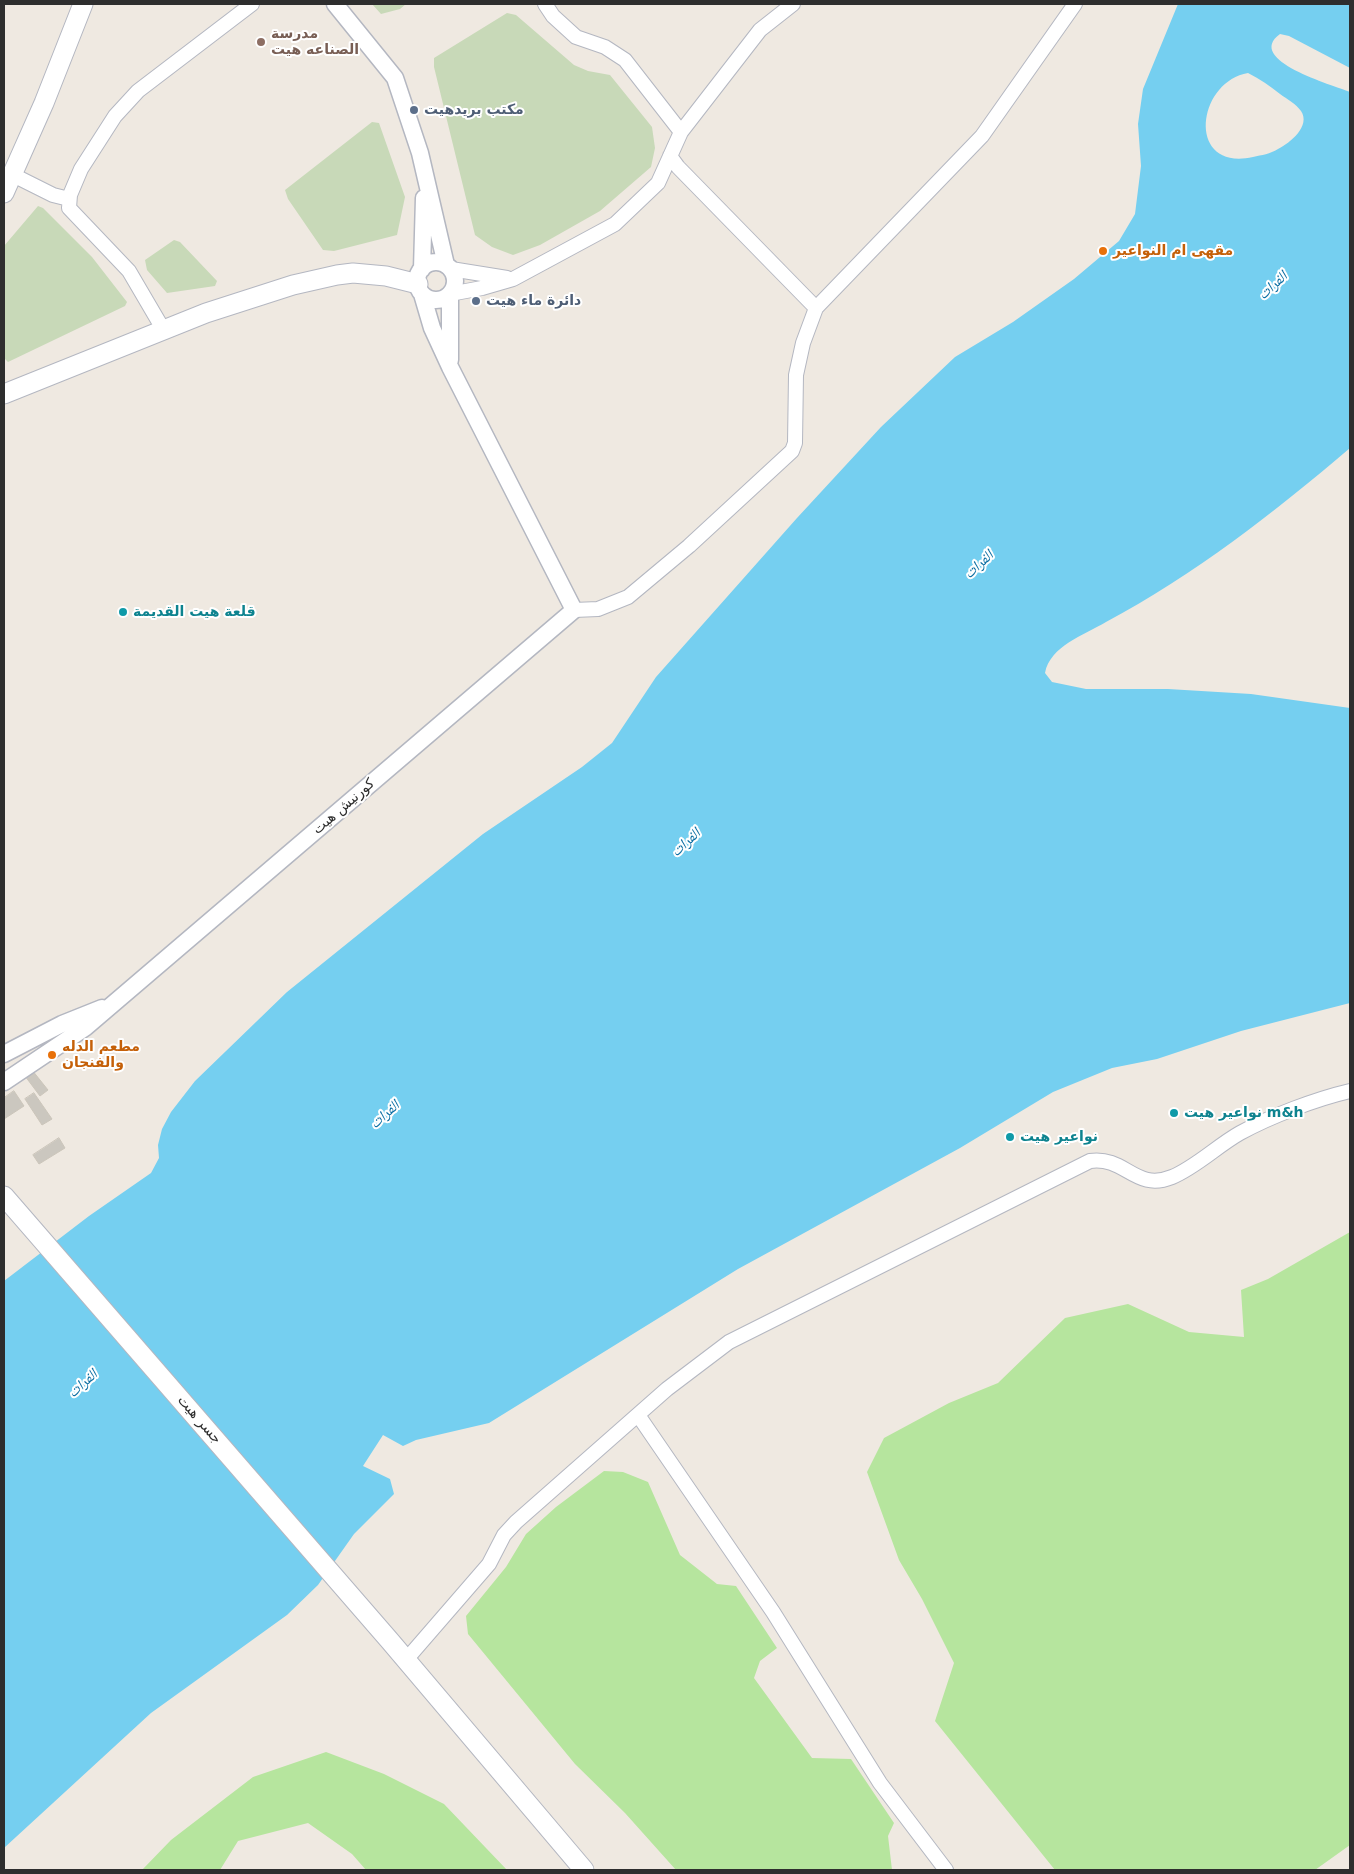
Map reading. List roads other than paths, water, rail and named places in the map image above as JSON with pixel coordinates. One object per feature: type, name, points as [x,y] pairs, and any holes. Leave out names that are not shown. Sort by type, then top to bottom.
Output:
[{"type":"main road","points":[[4,194],[82,4]]},
{"type":"main road","points":[[4,394],[163,329],[249,298],[337,275],[353,273],[420,282]]},
{"type":"main road","name":"جسر هيت","points":[[5,1196],[390,1641],[584,1870]]},
{"type":"street","points":[[163,329],[129,271],[69,208],[70,199],[81,169],[115,116],[138,91],[252,4]]},
{"type":"street","points":[[335,4],[396,78],[420,153],[424,176],[448,267],[455,279],[450,294],[450,367]]},
{"type":"street","points":[[545,4],[553,16],[576,37],[605,47],[625,60],[681,132]]},
{"type":"street","points":[[420,282],[436,300],[450,294],[482,288],[513,279],[615,224],[658,183],[681,132],[760,30],[793,4]]},
{"type":"street","points":[[424,176],[420,282],[432,328],[574,610],[598,609],[628,597],[689,546],[792,451],[795,443],[796,375],[802,343],[816,308],[982,136],[1075,4]]},
{"type":"street","points":[[670,156],[678,168],[816,308]]},
{"type":"street","points":[[13,175],[53,194],[70,199]]},
{"type":"street","points":[[420,282],[436,262],[448,267],[513,279]]},
{"type":"street","name":"كورنيش هيت","points":[[4,1082],[58,1048],[114,1004],[574,610]]},
{"type":"street","name":"كورنيش هيت","points":[[4,1054],[62,1024],[114,1004]]},
{"type":"street","points":[[405,1661],[489,1564],[504,1535],[516,1522],[667,1388],[729,1342],[1090,1162],[1102,1160],[1114,1162],[1142,1180],[1150,1181],[1172,1176],[1240,1133],[1325,1097],[1350,1091]]},
{"type":"street","points":[[638,1415],[773,1612],[880,1784],[946,1870]]},
{"type":"water","name":"الفرات","points":[[1178,4],[1350,4],[1350,68],[1289,36],[1280,34],[1272,44],[1273,53],[1282,62],[1295,70],[1350,92],[1350,448],[1293,496],[1202,563],[1139,604],[1069,642],[1054,655],[1045,673],[1052,682],[1086,689],[1168,689],[1251,694],[1350,708],[1350,1003],[1241,1031],[1157,1059],[1112,1068],[1053,1092],[960,1148],[738,1269],[489,1423],[416,1440],[403,1446],[383,1435],[363,1466],[390,1479],[394,1494],[354,1534],[318,1585],[287,1615],[151,1713],[4,1848],[4,1281],[89,1216],[151,1173],[159,1158],[158,1145],[162,1129],[171,1112],[195,1081],[287,992],[483,834],[582,767],[612,743],[656,677],[797,518],[881,427],[955,357],[1013,322],[1074,279],[1119,241],[1135,214],[1141,166],[1138,124],[1143,89]],"holes":[[[1248,73],[1269,85],[1297,106],[1301,111],[1303,122],[1298,133],[1275,151],[1253,157],[1231,158],[1217,151],[1208,139],[1206,124],[1209,107],[1217,92],[1231,80]]]},
{"type":"place","name":"مدرسة الصناعه هيت","points":[[261,42]]},
{"type":"place","name":"مكتب بريدهيت","points":[[414,110]]},
{"type":"place","name":"مقهى ام النواعير","points":[[1103,251]]},
{"type":"place","name":"دائرة ماء هيت","points":[[476,301]]},
{"type":"place","name":"قلعة هيت القديمة","points":[[123,612]]},
{"type":"place","name":"مطعم الدله والفنجان","points":[[52,1055]]},
{"type":"place","name":"نواعير هيت m&h","points":[[1174,1113]]},
{"type":"place","name":"نواعير هيت","points":[[1010,1137]]}]
